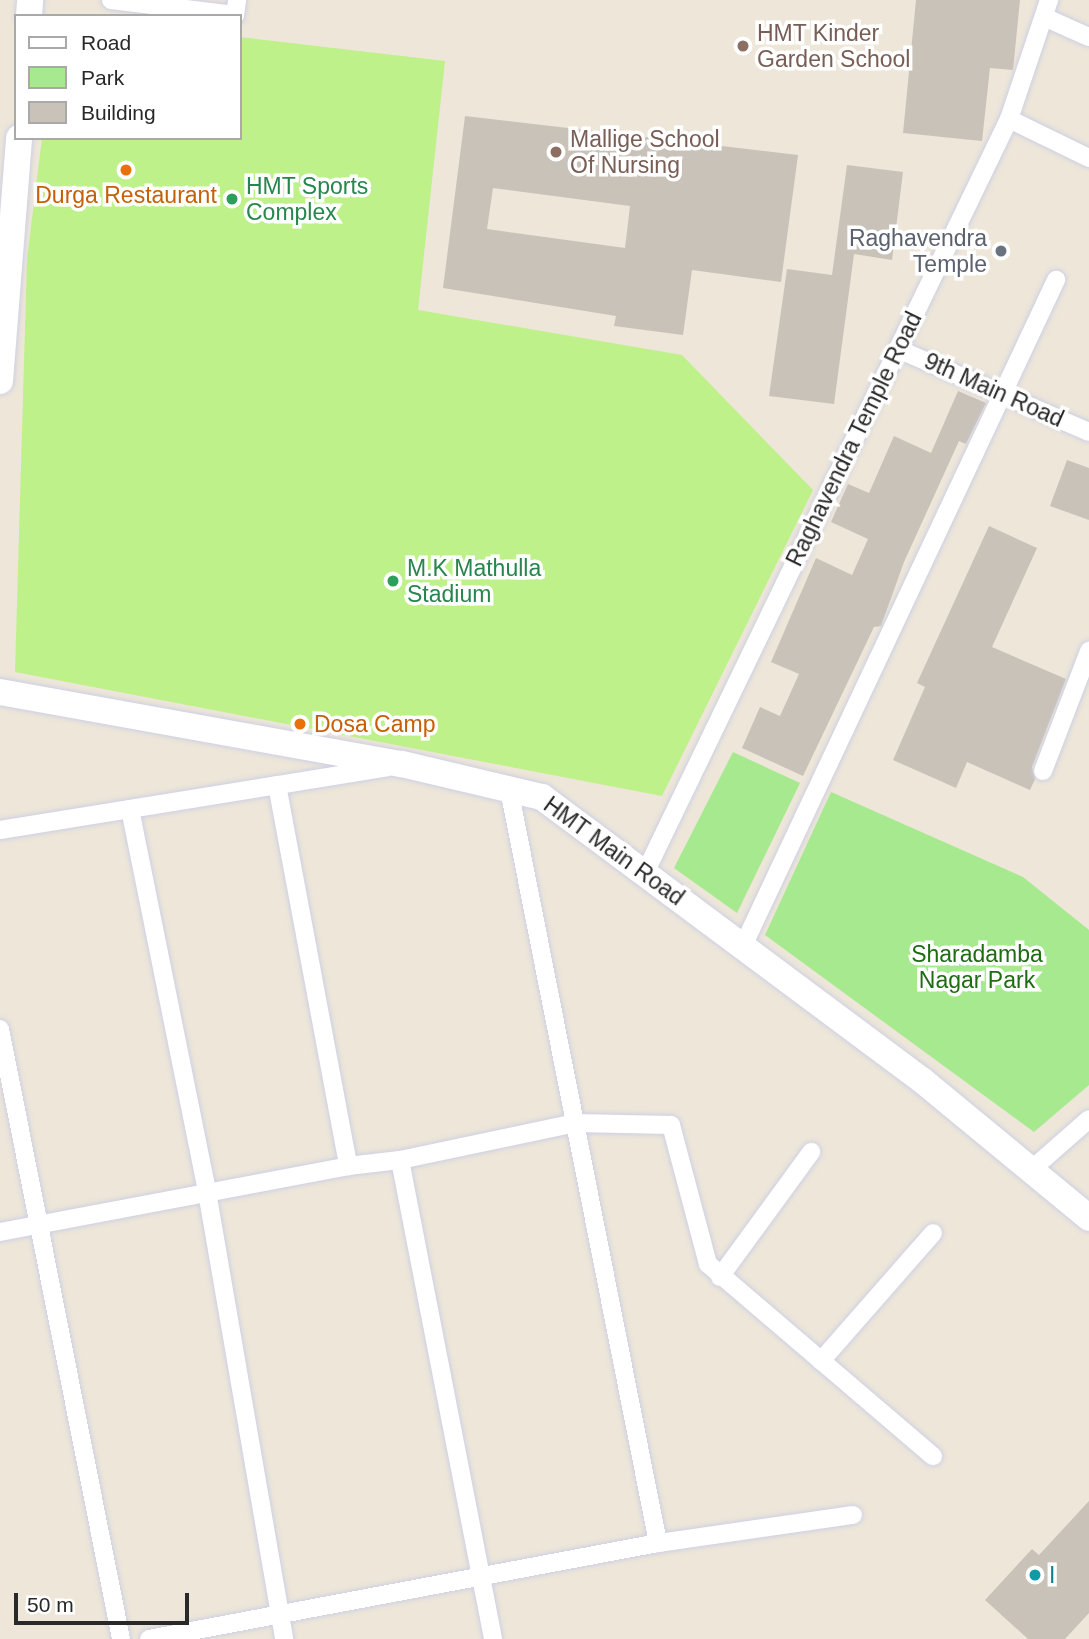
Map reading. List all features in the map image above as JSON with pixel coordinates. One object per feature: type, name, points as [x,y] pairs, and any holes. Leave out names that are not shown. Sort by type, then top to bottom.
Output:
[{"type":"street","points":[[111,0],[159,11],[216,14]]},
{"type":"street","points":[[1046,8],[1089,37]]},
{"type":"street","name":"Raghavendra Temple Road","points":[[645,873],[1009,120],[1046,8]]},
{"type":"street","points":[[1009,120],[1089,159]]},
{"type":"street","points":[[0,380],[19,140]]},
{"type":"street","points":[[744,944],[1056,280]]},
{"type":"street","name":"9th Main Road","points":[[898,349],[1089,432]]},
{"type":"street","points":[[1042,771],[1089,651]]},
{"type":"street","name":"HMT Main Road","points":[[0,692],[402,764],[542,797],[744,944],[1089,1218]]},
{"type":"street","points":[[0,830],[402,764]]},
{"type":"street","points":[[277,785],[348,1166]]},
{"type":"street","points":[[509,789],[658,1543]]},
{"type":"street","points":[[130,809],[207,1192],[284,1639]]},
{"type":"street","points":[[0,1030],[121,1639]]},
{"type":"street","points":[[1031,1170],[1089,1119]]},
{"type":"street","points":[[0,1232],[348,1166],[400,1160],[575,1123],[671,1125],[677,1135],[694,1226],[708,1264],[933,1456]]},
{"type":"street","points":[[720,1276],[811,1152]]},
{"type":"street","points":[[400,1160],[493,1639]]},
{"type":"street","points":[[821,1362],[933,1233]]},
{"type":"street","points":[[149,1639],[658,1543],[853,1515]]},
{"type":"green space","name":"M.K Mathulla Stadium","points":[[242,37],[445,61],[418,310],[682,355],[813,490],[662,796],[15,672],[27,259],[42,140],[242,140]]},
{"type":"green space","points":[[733,752],[800,783],[737,913],[674,868]]},
{"type":"green space","name":"Sharadamba Nagar Park","points":[[831,792],[1023,877],[1089,930],[1089,1085],[1034,1132],[765,935]]},
{"type":"building","points":[[916,0],[1020,0],[1013,70],[990,68],[982,141],[903,133]]},
{"type":"building","points":[[465,116],[798,155],[781,282],[692,270],[683,335],[614,326],[616,316],[443,288]],"holes":[[[493,188],[630,206],[625,248],[487,229]]]},
{"type":"building","points":[[847,165],[903,172],[892,260],[854,254],[834,404],[769,396],[787,269],[832,275]]},
{"type":"building","points":[[958,391],[986,403],[966,444],[959,441],[904,562],[881,626],[874,627],[803,776],[742,748],[760,707],[780,716],[799,674],[771,662],[816,558],[852,575],[868,539],[831,522],[848,484],[869,493],[894,436],[931,453]]},
{"type":"building","points":[[1067,460],[1089,468],[1089,520],[1050,506]]},
{"type":"building","points":[[989,526],[1037,548],[992,647],[1066,679],[1032,767],[1035,779],[1030,790],[967,762],[956,788],[893,760],[925,687],[917,683]]},
{"type":"building","name":"I","points":[[1089,1501],[1089,1613],[1065,1639],[1028,1639],[985,1600],[1032,1549],[1039,1555]]},
{"type":"place","name":"HMT Kinder Garden School","points":[[743,46]]},
{"type":"place","name":"Mallige School Of Nursing","points":[[556,152]]},
{"type":"place","name":"Durga Restaurant","points":[[126,170]]},
{"type":"place","name":"HMT Sports Complex","points":[[232,199]]},
{"type":"place","name":"Raghavendra Temple","points":[[1001,251]]},
{"type":"place","name":"M.K Mathulla Stadium","points":[[393,581]]},
{"type":"place","name":"Dosa Camp","points":[[300,724]]},
{"type":"place","name":"I","points":[[1035,1575]]}]
